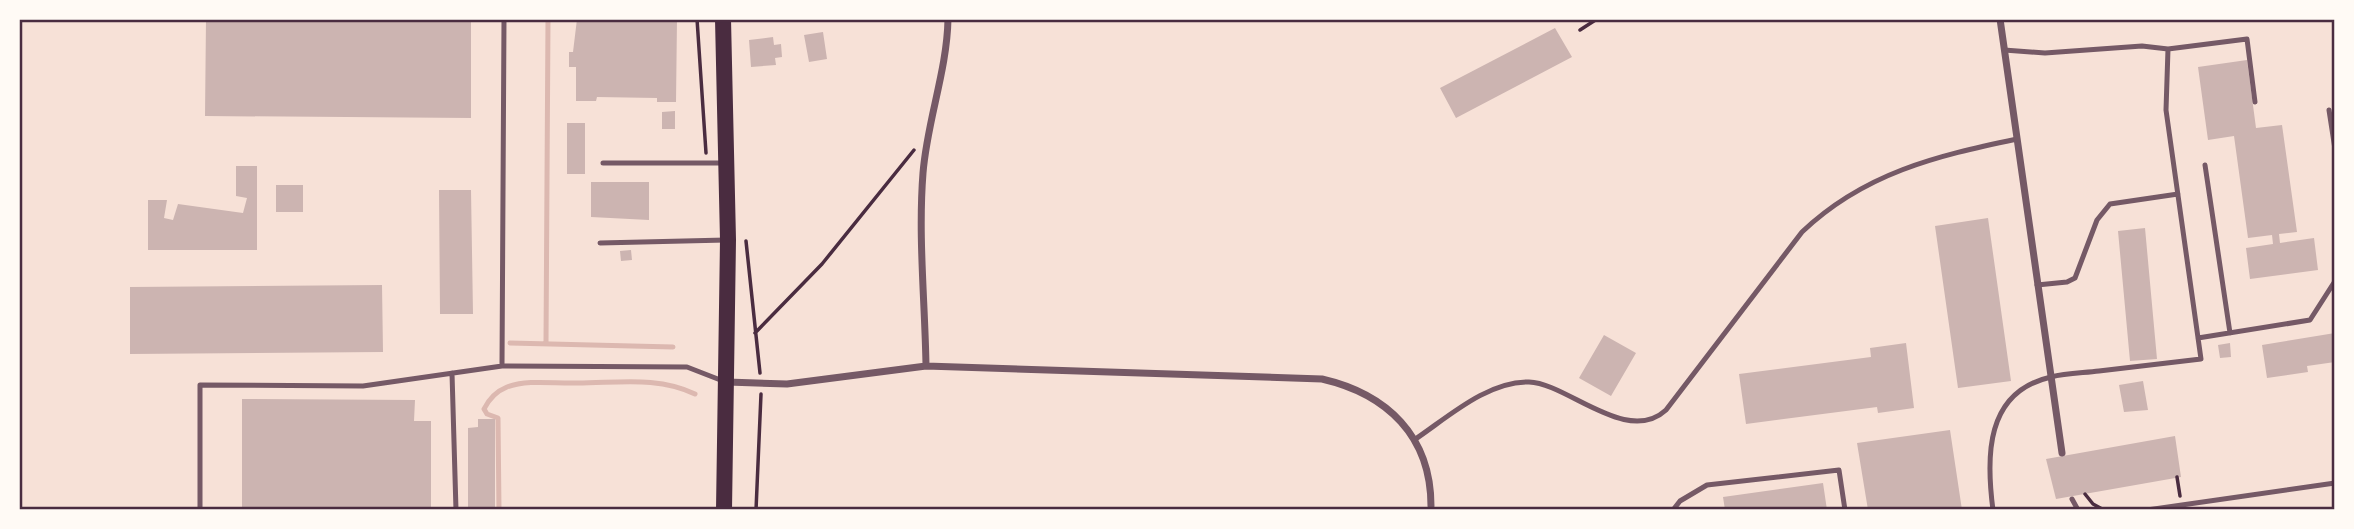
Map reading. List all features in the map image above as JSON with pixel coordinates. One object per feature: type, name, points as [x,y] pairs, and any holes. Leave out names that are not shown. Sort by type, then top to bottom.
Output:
[{"type":"highway","points":[[723,19],[728,240],[723,510]]},
{"type":"street","points":[[926,366],[922,198],[929,132],[943,69],[948,19]]},
{"type":"street","points":[[2000,19],[2062,453]]},
{"type":"street","points":[[727,382],[787,384],[926,366],[1322,379],[1342,383],[1376,399],[1406,427],[1428,472],[1432,509]]},
{"type":"lane","points":[[502,366],[504,19]]},
{"type":"lane","points":[[2004,50],[2045,53],[2142,46],[2168,49],[2247,39],[2255,102]]},
{"type":"lane","points":[[1993,510],[1987,468],[1994,427],[2018,394],[2050,377],[2201,359],[2166,110],[2168,49]]},
{"type":"lane","points":[[2329,110],[2335,149]]},
{"type":"lane","points":[[1414,440],[1484,394],[1517,383],[1539,384],[1612,417],[1631,420],[1657,416],[1666,410],[1802,232],[1823,213],[1890,174],[1935,156],[2017,139]]},
{"type":"lane","points":[[603,163],[727,163]]},
{"type":"lane","points":[[2205,165],[2230,333]]},
{"type":"lane","points":[[2037,285],[2067,282],[2075,278],[2096,220],[2110,204],[2178,194]]},
{"type":"lane","points":[[600,243],[728,240]]},
{"type":"lane","points":[[2198,338],[2310,320],[2335,281]]},
{"type":"lane","points":[[200,510],[200,385],[363,386],[502,366],[687,367],[727,382]]},
{"type":"lane","points":[[452,373],[456,510]]},
{"type":"lane","points":[[1673,510],[1693,491],[1707,485],[1839,470],[1845,510]]},
{"type":"lane","points":[[2147,510],[2335,483]]},
{"type":"lane","points":[[2072,499],[2078,510]]},
{"type":"path","points":[[697,19],[706,157]]},
{"type":"path","points":[[1580,30],[1597,19]]},
{"type":"path","points":[[755,332],[822,264],[929,132]]},
{"type":"path","points":[[756,510],[761,383]]},
{"type":"path","points":[[2177,478],[2182,505]]},
{"type":"path","points":[[2085,494],[2094,505],[2104,510]]},
{"type":"building","points":[[206,19],[471,19],[471,118],[205,116]]},
{"type":"building","points":[[577,19],[677,19],[676,102],[657,102],[657,98],[597,97],[596,101],[576,101],[576,67],[569,67],[569,52],[573,52]]},
{"type":"building","points":[[1555,28],[1572,57],[1456,118],[1440,88]]},
{"type":"building","points":[[823,32],[827,59],[809,62],[804,35]]},
{"type":"building","points":[[773,37],[774,45],[781,44],[782,57],[775,58],[776,65],[751,67],[749,40]]},
{"type":"building","points":[[2247,60],[2256,128],[2282,125],[2297,232],[2279,234],[2280,243],[2314,238],[2318,270],[2250,279],[2246,248],[2273,244],[2272,235],[2248,238],[2234,136],[2208,140],[2198,67]]},
{"type":"building","points":[[675,111],[675,129],[662,129],[662,112]]},
{"type":"building","points":[[567,123],[585,123],[585,174],[567,174]]},
{"type":"building","points":[[236,166],[257,166],[257,250],[148,250],[148,200],[167,200],[164,218],[173,220],[178,204],[243,213],[247,198],[236,196]]},
{"type":"building","points":[[591,182],[649,182],[649,220],[591,217]]},
{"type":"building","points":[[276,185],[303,185],[303,212],[276,212]]},
{"type":"building","points":[[439,190],[471,190],[473,314],[440,314]]},
{"type":"building","points":[[1988,218],[2011,381],[1958,388],[1935,226]]},
{"type":"building","points":[[2145,228],[2157,359],[2130,361],[2118,231]]},
{"type":"building","points":[[631,250],[632,260],[621,261],[620,251]]},
{"type":"building","points":[[382,285],[383,352],[130,354],[130,287]]},
{"type":"building","points":[[2335,333],[2335,362],[2307,366],[2308,372],[2267,378],[2262,345]]},
{"type":"building","points":[[1604,335],[1636,353],[1611,396],[1579,378]]},
{"type":"building","points":[[1906,343],[1914,408],[1878,413],[1877,407],[1746,424],[1739,374],[1871,357],[1870,348]]},
{"type":"building","points":[[2230,343],[2231,357],[2220,358],[2218,345]]},
{"type":"building","points":[[2143,381],[2148,410],[2124,412],[2119,385]]},
{"type":"building","points":[[242,399],[415,400],[414,421],[431,421],[431,510],[242,510]]},
{"type":"building","points":[[478,419],[495,419],[495,510],[468,510],[468,428],[478,427]]},
{"type":"building","points":[[1950,430],[1962,510],[1868,510],[1857,443]]},
{"type":"building","points":[[2175,436],[2181,477],[2056,499],[2046,459]]},
{"type":"building","points":[[1823,483],[1827,510],[1725,510],[1723,497]]},
{"type":"waterway","points":[[546,344],[548,19]]},
{"type":"waterway","points":[[510,343],[673,347]]},
{"type":"waterway","points":[[499,510],[498,418],[487,414],[484,409],[500,391],[533,382],[638,382],[667,385],[695,394]]}]
